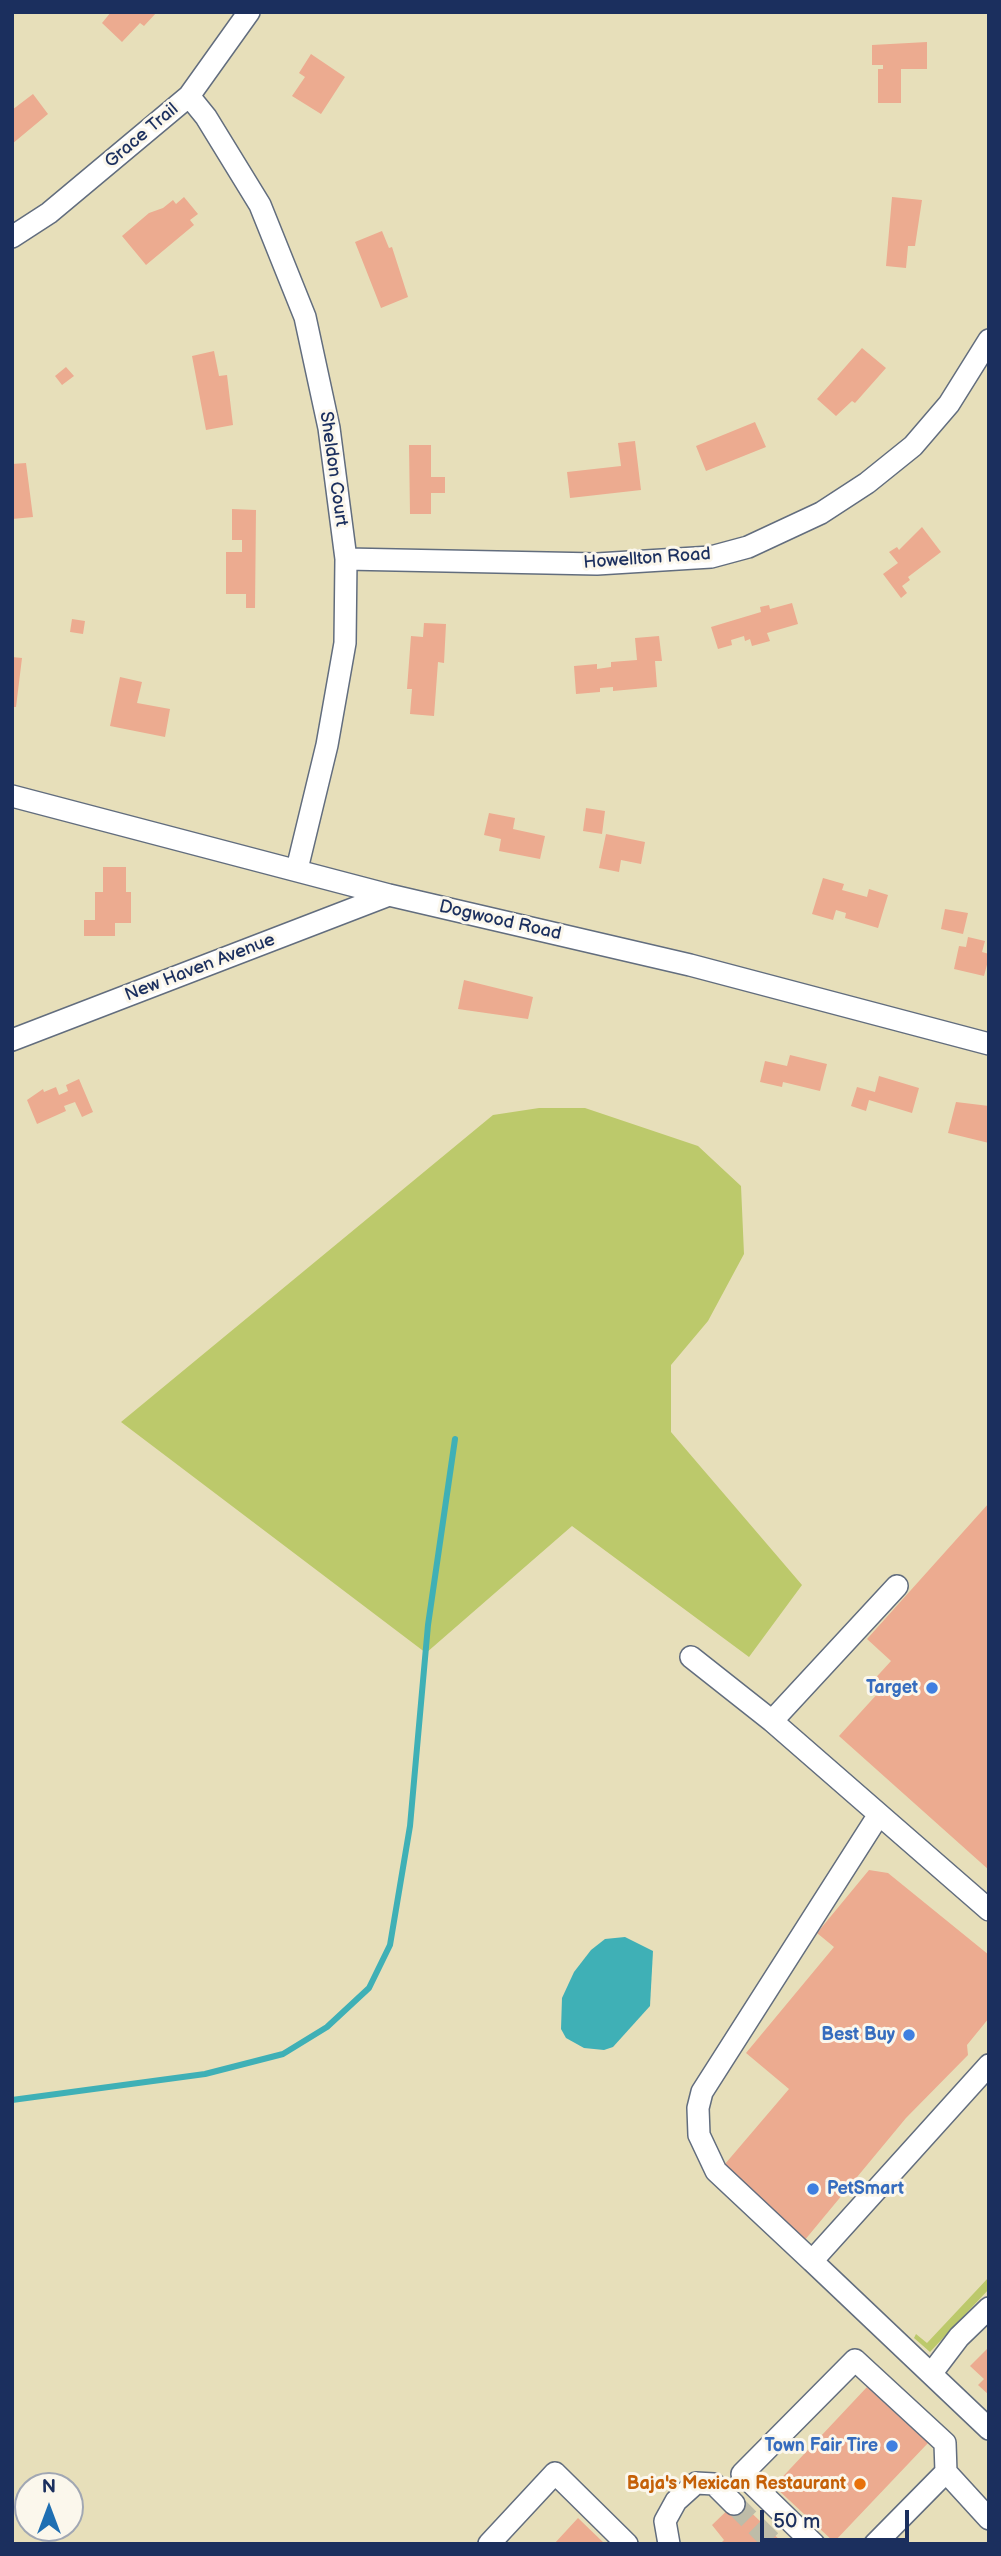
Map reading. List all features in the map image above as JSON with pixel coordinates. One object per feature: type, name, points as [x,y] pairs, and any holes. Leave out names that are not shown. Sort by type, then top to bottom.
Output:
[{"type":"street","name":"Grace Trail","points":[[12,237],[49,213],[189,96],[249,12]]},
{"type":"street","name":"Sheldon Court","points":[[189,96],[206,117],[260,205],[305,317],[329,428],[346,559],[345,643],[327,745],[297,869]]},
{"type":"street","name":"Howellton Road","points":[[346,559],[597,564],[711,556],[748,547],[821,513],[867,483],[913,446],[949,404],[989,340]]},
{"type":"street","name":"Dogwood Road","points":[[12,796],[388,895],[690,965],[989,1044]]},
{"type":"street","name":"New Haven Avenue","points":[[12,1040],[388,895]]},
{"type":"street","points":[[772,1721],[897,1586]]},
{"type":"street","points":[[691,1657],[772,1721],[989,1910]]},
{"type":"street","points":[[878,1816],[702,2092],[698,2108],[699,2135],[716,2171],[989,2429]]},
{"type":"street","points":[[812,2261],[989,2065]]},
{"type":"street","points":[[931,2374],[959,2337],[989,2308]]},
{"type":"street","points":[[814,2544],[742,2474],[855,2360],[945,2443],[946,2472],[989,2519]]},
{"type":"street","points":[[875,2544],[946,2472]]},
{"type":"street","points":[[489,2544],[555,2473],[626,2544]]},
{"type":"street","points":[[669,2544],[666,2521],[676,2501],[696,2483],[714,2484],[734,2504]]},
{"type":"green space","points":[[539,1108],[585,1108],[698,1146],[741,1186],[744,1254],[708,1321],[671,1365],[671,1432],[802,1585],[749,1657],[572,1526],[426,1653],[121,1422],[493,1115]]},
{"type":"green space","points":[[989,2277],[989,2289],[930,2352],[914,2338],[916,2334],[927,2343]]},
{"type":"water","points":[[625,1937],[653,1951],[650,2006],[613,2047],[604,2050],[584,2048],[566,2038],[561,2029],[562,1998],[574,1972],[591,1950],[605,1939]]},
{"type":"building","points":[[111,12],[157,12],[144,26],[140,23],[122,42],[102,23]]},
{"type":"building","points":[[927,42],[927,69],[901,69],[901,103],[878,103],[878,69],[883,69],[883,65],[872,65],[872,45]]},
{"type":"building","points":[[311,54],[345,77],[321,114],[292,96],[305,77],[299,73]]},
{"type":"building","points":[[33,94],[48,114],[12,144],[12,110]]},
{"type":"building","points":[[184,197],[198,214],[190,220],[194,225],[146,265],[122,236],[149,213],[163,208],[173,200],[176,204]]},
{"type":"building","points":[[892,197],[922,200],[915,246],[908,246],[906,268],[886,266]]},
{"type":"building","points":[[382,231],[389,248],[392,247],[408,297],[381,308],[355,242]]},
{"type":"building","points":[[862,348],[886,368],[855,403],[852,401],[836,416],[817,399]]},
{"type":"building","points":[[214,351],[219,376],[227,375],[233,425],[206,430],[192,356]]},
{"type":"building","points":[[66,367],[74,376],[62,385],[55,376]]},
{"type":"building","points":[[755,422],[766,447],[706,471],[696,446]]},
{"type":"building","points":[[635,441],[641,490],[570,498],[567,472],[621,466],[618,443]]},
{"type":"building","points":[[409,445],[431,445],[431,477],[445,477],[445,493],[431,493],[431,514],[410,514]]},
{"type":"building","points":[[26,463],[33,517],[12,519],[12,464]]},
{"type":"building","points":[[232,509],[256,510],[255,608],[246,608],[246,594],[226,594],[226,552],[242,552],[242,540],[232,540]]},
{"type":"building","points":[[922,527],[941,552],[908,577],[910,580],[902,586],[907,593],[901,598],[883,574],[898,563],[889,552],[897,547],[899,550]]},
{"type":"building","points":[[792,603],[798,624],[767,633],[770,641],[752,646],[750,639],[745,641],[744,636],[731,640],[732,645],[718,649],[711,627],[761,612],[760,607],[769,605],[770,609]]},
{"type":"building","points":[[72,619],[85,621],[83,634],[70,632]]},
{"type":"building","points":[[424,623],[446,624],[444,663],[438,662],[434,716],[410,714],[412,689],[407,689],[411,636],[423,637]]},
{"type":"building","points":[[659,636],[662,661],[655,661],[657,687],[613,691],[613,687],[600,688],[600,692],[576,694],[574,666],[597,664],[597,669],[611,667],[611,662],[637,660],[635,638]]},
{"type":"building","points":[[12,657],[22,658],[16,707],[12,707]]},
{"type":"building","points":[[120,677],[142,682],[137,703],[170,709],[165,737],[110,726]]},
{"type":"building","points":[[586,808],[605,811],[602,834],[583,831]]},
{"type":"building","points":[[489,813],[515,818],[513,829],[545,836],[540,859],[499,851],[501,839],[484,835]]},
{"type":"building","points":[[606,834],[645,842],[641,864],[621,860],[619,872],[599,868]]},
{"type":"building","points":[[103,867],[126,867],[126,892],[131,892],[131,923],[115,923],[115,936],[84,936],[84,920],[95,920],[95,892],[103,892]]},
{"type":"building","points":[[823,878],[844,884],[842,890],[867,897],[869,889],[888,895],[878,928],[845,918],[846,913],[836,910],[833,920],[812,914]]},
{"type":"building","points":[[945,909],[968,913],[963,934],[941,929]]},
{"type":"building","points":[[968,937],[985,941],[982,952],[989,954],[989,957],[984,976],[954,969],[959,946],[966,947]]},
{"type":"building","points":[[464,980],[533,997],[528,1019],[458,1009]]},
{"type":"building","points":[[790,1055],[827,1064],[820,1091],[783,1082],[782,1087],[760,1082],[765,1061],[787,1066]]},
{"type":"building","points":[[879,1076],[919,1088],[912,1113],[869,1100],[866,1111],[851,1106],[857,1087],[875,1092]]},
{"type":"building","points":[[79,1079],[93,1112],[82,1117],[75,1102],[64,1106],[66,1111],[37,1124],[27,1100],[43,1089],[44,1092],[56,1087],[59,1095],[68,1091],[66,1085]]},
{"type":"building","points":[[956,1102],[989,1106],[989,1143],[948,1133]]},
{"type":"building","name":"Target","points":[[989,1503],[989,1870],[839,1736],[879,1692],[870,1684],[891,1661],[867,1639]]},
{"type":"building","points":[[869,1870],[888,1873],[989,1955],[989,2018],[967,2045],[968,2055],[906,2118],[804,2241],[725,2164],[789,2089],[746,2053],[834,1947],[817,1933]]},
{"type":"building","points":[[989,2347],[989,2395],[978,2385],[984,2379],[970,2366]]},
{"type":"building","points":[[867,2387],[928,2443],[834,2542],[774,2486]]},
{"type":"building","points":[[738,2500],[784,2544],[720,2544],[724,2540],[712,2525]]},
{"type":"building","points":[[578,2518],[605,2544],[554,2544]]},
{"type":"waterway","points":[[12,2100],[205,2074],[283,2054],[327,2027],[369,1988],[390,1945],[410,1826],[428,1625],[455,1439]]},
{"type":"tunnel","points":[[734,2504],[774,2544]]},
{"type":"place","name":"Target","points":[[932,1688]]},
{"type":"place","name":"Best Buy","points":[[909,2035]]},
{"type":"place","name":"PetSmart","points":[[813,2189]]},
{"type":"place","name":"Town Fair Tire","points":[[892,2446]]},
{"type":"place","name":"Baja's Mexican Restaurant","points":[[860,2484]]}]
